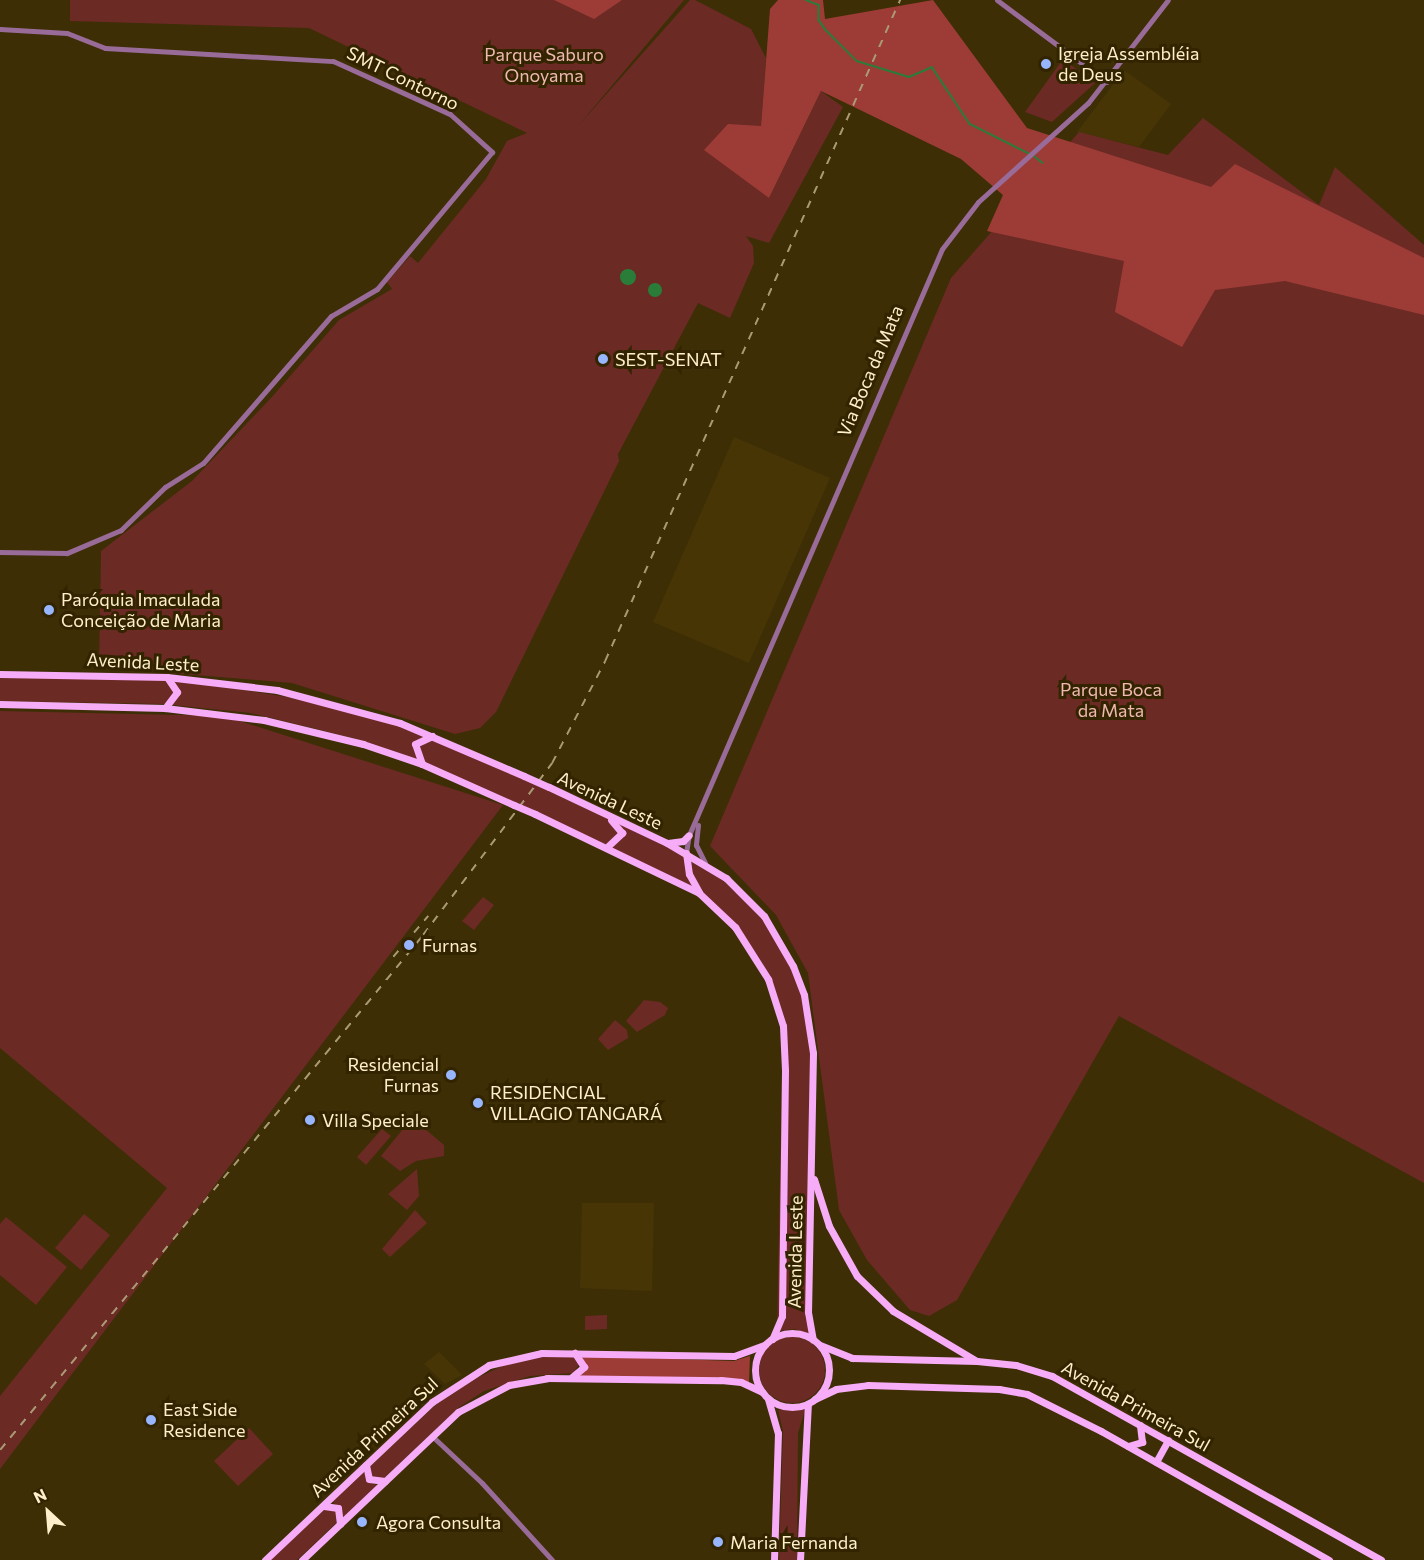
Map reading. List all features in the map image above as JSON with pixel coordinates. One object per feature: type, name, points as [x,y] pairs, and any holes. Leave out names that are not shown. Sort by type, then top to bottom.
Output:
[{"type":"main road","name":"Avenida Leste","points":[[0,674],[167,677],[306,696],[435,736],[549,787],[705,863],[764,916],[781,940],[804,994],[813,1053],[808,1312],[813,1340]]},
{"type":"main road","points":[[165,708],[177,692],[167,677]]},
{"type":"main road","name":"Avenida Leste","points":[[0,704],[165,708],[245,717],[313,730],[422,764],[607,847],[699,893],[726,916],[745,940],[768,979],[783,1026],[782,1316],[772,1339]]},
{"type":"main road","points":[[422,764],[415,744],[435,736]]},
{"type":"main road","points":[[602,812],[622,830],[619,840],[607,847]]},
{"type":"main road","points":[[667,843],[677,843],[689,835]]},
{"type":"main road","points":[[686,853],[689,874],[699,893]]},
{"type":"main road","points":[[812,1172],[829,1226],[858,1276],[893,1311],[977,1361]]},
{"type":"main road","points":[[762,1392],[755,1368],[765,1344],[772,1339],[797,1334],[820,1345],[829,1369],[826,1386],[815,1399]]},
{"type":"main road","name":"Avenida Primeira Sul","points":[[265,1560],[432,1402],[468,1375],[511,1358],[575,1353],[734,1356],[765,1344]]},
{"type":"main road","name":"Avenida Primeira Sul","points":[[820,1345],[852,1358],[977,1361],[1016,1365],[1052,1377],[1381,1560]]},
{"type":"main road","points":[[570,1378],[584,1367],[575,1353]]},
{"type":"main road","points":[[302,1560],[432,1436],[469,1405],[509,1385],[570,1378],[741,1382],[791,1408],[808,1404],[836,1389],[868,1385],[1015,1390],[1050,1404],[1128,1446],[1329,1560]]},
{"type":"main road","points":[[768,1398],[778,1433],[774,1560]]},
{"type":"main road","points":[[800,1560],[803,1443],[808,1404]]},
{"type":"main road","points":[[1128,1446],[1142,1442],[1139,1424]]},
{"type":"main road","points":[[1156,1462],[1168,1440]]},
{"type":"main road","points":[[366,1465],[369,1479],[385,1481]]},
{"type":"main road","points":[[323,1506],[338,1509],[340,1524]]},
{"type":"street","points":[[997,0],[1107,82]]},
{"type":"street","name":"Via Boca da Mata","points":[[686,853],[689,835],[699,818],[919,296],[942,249],[999,181],[1061,128],[1107,82],[1168,0]]},
{"type":"street","name":"SMT Contorno","points":[[0,29],[67,33],[105,48],[333,61],[450,114],[492,152],[377,289],[331,316],[203,463],[165,487],[132,521],[104,540],[67,553],[0,552]]},
{"type":"street","name":"Via Boca da Mata","points":[[699,818],[695,840],[705,863]]},
{"type":"street","points":[[432,1436],[482,1483],[552,1560]]},
{"type":"shaded area","points":[[554,0],[622,0],[594,19]]},
{"type":"shaded area","points":[[778,0],[823,0],[825,19],[933,0],[1027,128],[1211,187],[1235,164],[1424,258],[1424,315],[1285,281],[1215,290],[1182,347],[1115,312],[1124,261],[987,231],[1003,195],[961,159],[821,91],[769,198],[704,150],[728,124],[761,126],[770,9]]},
{"type":"shaded area","points":[[1124,70],[1171,104],[1139,147],[1077,132]]},
{"type":"shaded area","points":[[628,269],[634,271],[636,277],[634,283],[628,285],[622,283],[620,277],[622,271]]},
{"type":"shaded area","points":[[652,283],[658,283],[662,290],[658,297],[652,297],[648,293],[648,287]]},
{"type":"shaded area","points":[[734,437],[830,478],[749,663],[653,622]]},
{"type":"shaded area","points":[[582,1203],[654,1203],[652,1291],[580,1288]]},
{"type":"shaded area","points":[[439,1352],[462,1375],[445,1384],[424,1364]]},
{"type":"shaded area","points":[[582,1356],[734,1361],[750,1356],[749,1382],[580,1376],[585,1365]]},
{"type":"green space","name":"Parque Saburo Onoyama","points":[[70,0],[684,0],[578,126],[690,0],[695,0],[751,29],[766,58],[761,127],[769,198],[821,91],[843,107],[769,243],[746,236],[753,246],[754,263],[730,318],[698,303],[618,454],[619,461],[496,712],[480,728],[455,734],[292,683],[99,667],[101,551],[192,481],[271,398],[339,320],[392,289],[387,282],[410,256],[418,263],[486,179],[507,141],[527,133],[309,28],[70,21]]},
{"type":"green space","points":[[1063,59],[1095,83],[1052,122],[1025,112]]},
{"type":"green space","name":"Parque Boca da Mata","points":[[1203,118],[1319,205],[1335,167],[1424,245],[1424,1183],[1119,1016],[957,1300],[929,1316],[910,1310],[867,1260],[839,1210],[808,973],[776,915],[710,846],[951,278],[1079,132],[1168,155]]},
{"type":"green space","points":[[0,677],[168,678],[306,700],[434,736],[600,811],[727,877],[764,915],[795,965],[813,1053],[805,1312],[816,1338],[795,1329],[777,1331],[783,1026],[757,959],[714,906],[661,872],[353,738],[251,713],[163,704],[0,701]]},
{"type":"green space","points":[[0,711],[224,716],[503,805],[0,1469],[0,1396],[167,1188],[0,1048]]},
{"type":"green space","points":[[483,897],[494,905],[474,930],[462,921]]},
{"type":"green space","points":[[644,1000],[660,1002],[668,1008],[665,1015],[637,1032],[626,1021]]},
{"type":"green space","points":[[615,1020],[627,1030],[628,1038],[608,1050],[598,1039]]},
{"type":"green space","points":[[412,1118],[444,1145],[444,1156],[416,1161],[400,1171],[381,1156]]},
{"type":"green space","points":[[382,1129],[391,1136],[366,1165],[357,1157]]},
{"type":"green space","points":[[417,1169],[419,1196],[407,1210],[388,1194]]},
{"type":"green space","points":[[415,1210],[427,1223],[390,1257],[382,1249]]},
{"type":"green space","points":[[84,1214],[110,1235],[81,1270],[55,1248]]},
{"type":"green space","points":[[6,1217],[67,1267],[36,1305],[0,1275],[0,1224]]},
{"type":"green space","points":[[607,1315],[607,1329],[585,1330],[585,1316]]},
{"type":"green space","points":[[792,1337],[805,1340],[815,1347],[822,1357],[825,1370],[822,1383],[815,1393],[805,1400],[792,1403],[779,1400],[769,1393],[762,1383],[759,1370],[762,1357],[769,1347],[779,1340]]},
{"type":"green space","points":[[574,1356],[580,1363],[573,1373],[530,1376],[484,1391],[458,1408],[382,1480],[371,1478],[368,1470],[371,1465],[453,1389],[511,1362],[531,1357]]},
{"type":"green space","points":[[778,1410],[805,1410],[798,1433],[797,1560],[779,1560],[783,1431]]},
{"type":"green space","points":[[249,1428],[273,1454],[238,1486],[214,1461]]},
{"type":"green space","points":[[363,1470],[368,1482],[377,1485],[342,1519],[342,1511],[332,1501]]},
{"type":"green space","points":[[328,1507],[339,1513],[336,1523],[297,1560],[266,1560]]},
{"type":"waterway","points":[[806,0],[819,5],[819,20],[825,29],[857,61],[909,77],[932,67],[970,124],[1030,154]]},
{"type":"waterway","points":[[1034,156],[1043,163]]},
{"type":"railway","points":[[0,1450],[423,935],[552,763],[605,661],[900,0]]},
{"type":"railway","points":[[393,957],[428,916]]},
{"type":"place","name":"Igreja Assembléia de Deus","points":[[1046,64]]},
{"type":"place","name":"SEST-SENAT","points":[[603,359]]},
{"type":"place","name":"Paróquia Imaculada Conceição de Maria","points":[[49,610]]},
{"type":"place","name":"Furnas","points":[[409,945]]},
{"type":"place","name":"Residencial Furnas","points":[[451,1075]]},
{"type":"place","name":"RESIDENCIAL VILLAGIO TANGARÁ","points":[[478,1103]]},
{"type":"place","name":"Villa Speciale","points":[[310,1120]]},
{"type":"place","name":"East Side Residence","points":[[151,1420]]},
{"type":"place","name":"Agora Consulta","points":[[362,1522]]},
{"type":"place","name":"Maria Fernanda","points":[[718,1542]]}]
